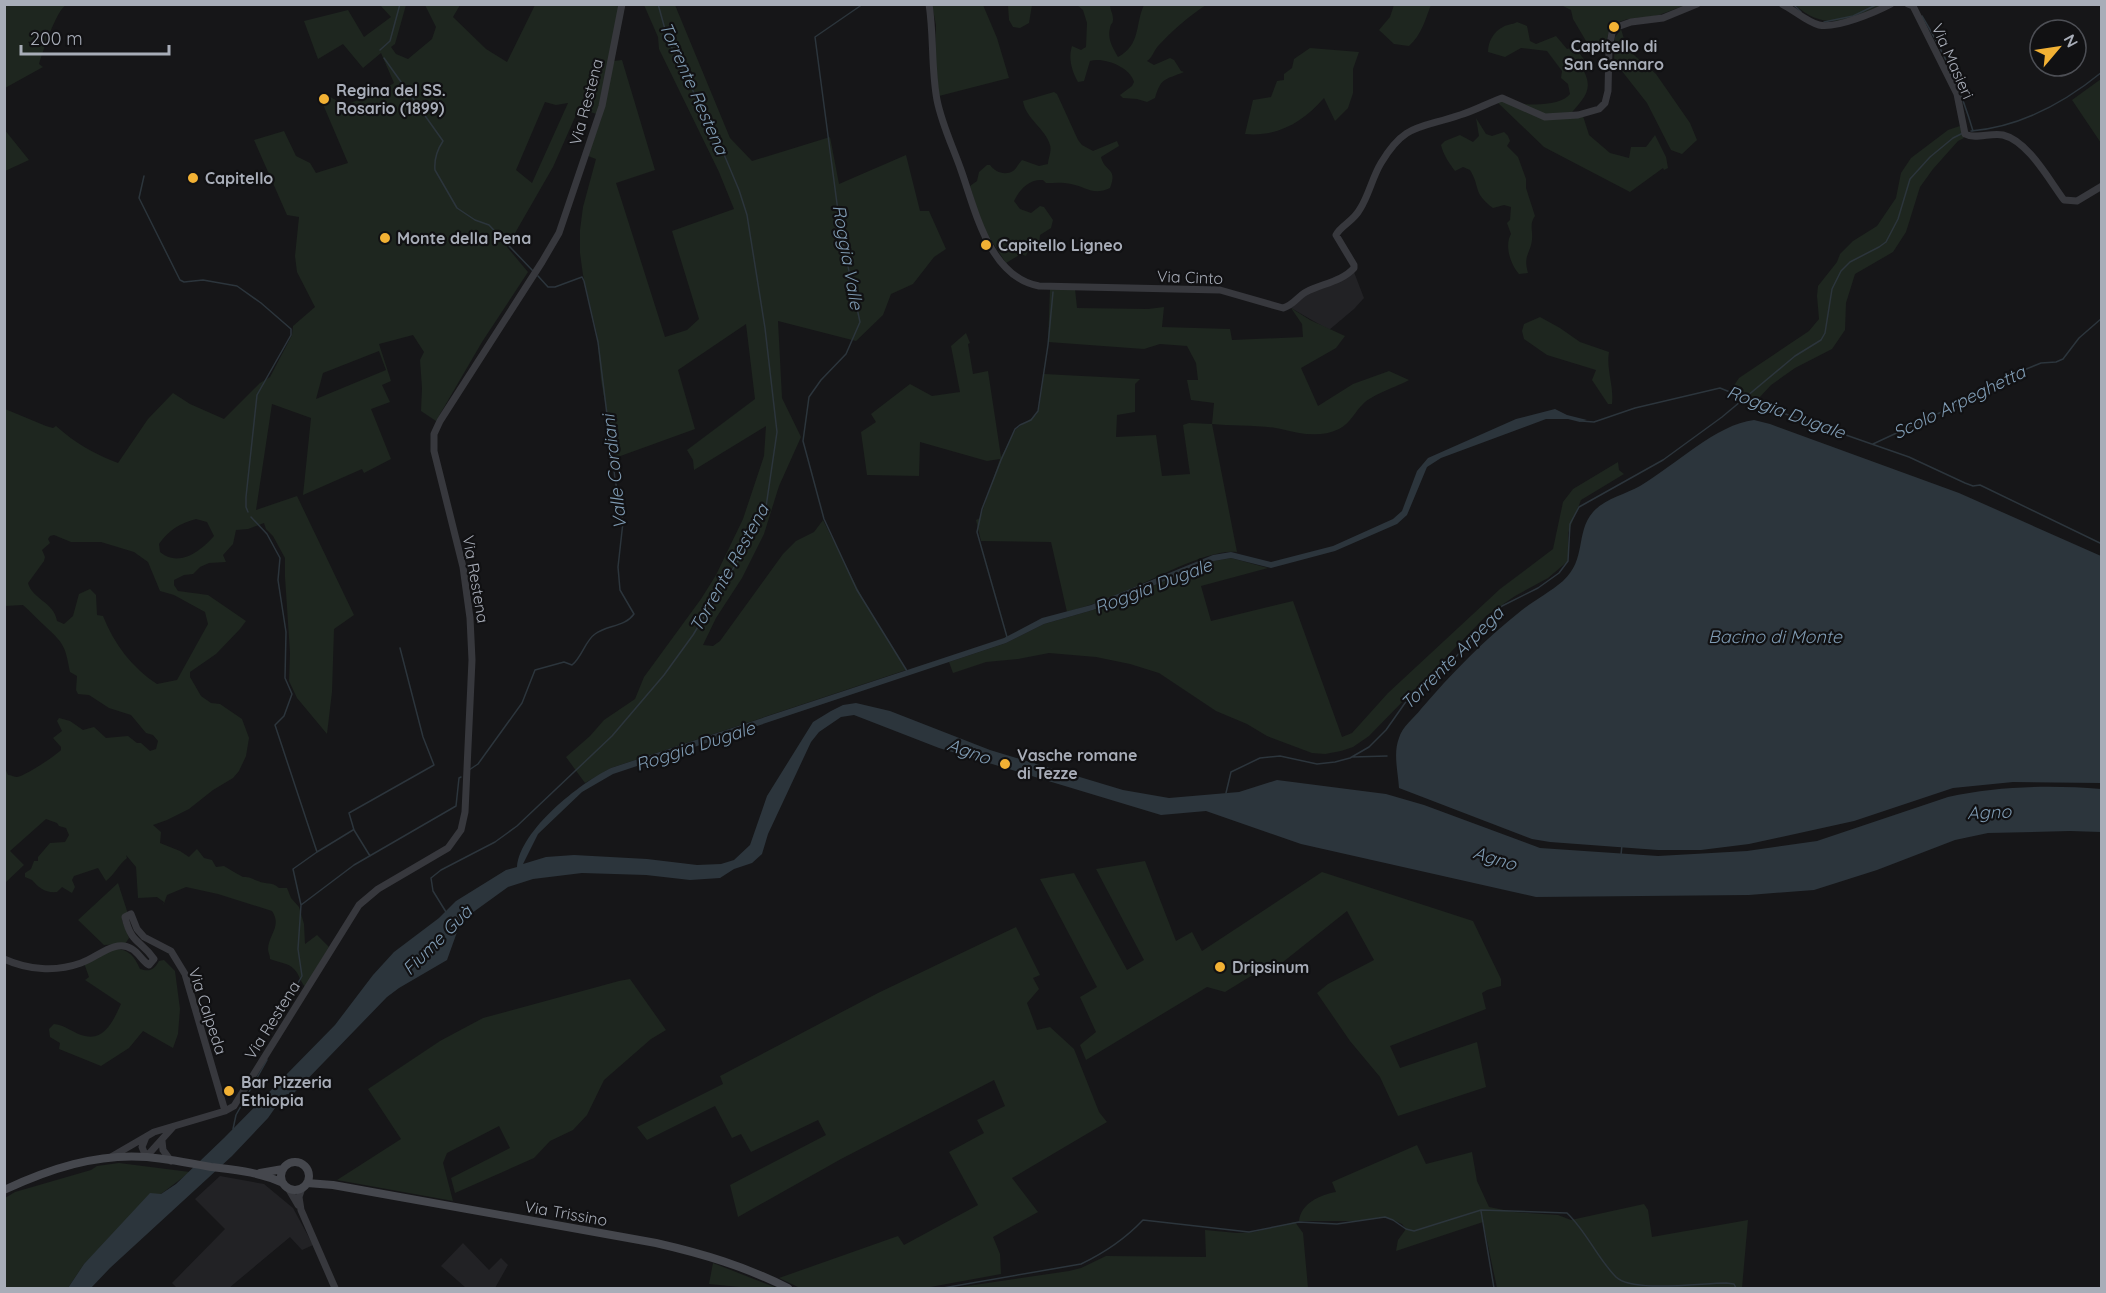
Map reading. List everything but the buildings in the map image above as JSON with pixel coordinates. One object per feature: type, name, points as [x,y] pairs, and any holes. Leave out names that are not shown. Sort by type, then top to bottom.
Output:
[{"type":"main road","name":"Via Trissino","points":[[4,1190],[30,1178],[89,1159],[111,1157],[146,1157],[256,1173],[283,1170],[289,1164],[296,1162],[302,1164],[320,1180],[333,1185]]},
{"type":"main road","points":[[305,1186],[309,1176],[308,1169]]},
{"type":"main road","points":[[283,1170],[281,1176],[286,1186]]},
{"type":"main road","name":"Via Trissino","points":[[256,1173],[295,1190],[305,1186],[333,1185],[589,1230],[707,1255],[757,1273],[788,1288]]},
{"type":"street","name":"Via Restena","points":[[225,1111],[237,1103],[359,905],[378,889],[448,848],[461,830],[465,812],[472,642],[463,567],[434,451],[434,435],[450,405],[543,262],[559,233],[602,106],[622,4]]},
{"type":"street","name":"Via Cinto","points":[[929,4],[933,32],[935,83],[948,138],[980,227],[1000,260],[1017,277],[1024,282],[1039,286],[1220,290],[1283,308],[1292,305],[1309,290],[1345,275],[1354,268],[1336,236],[1338,231],[1354,219],[1366,199],[1381,164],[1403,135],[1502,98],[1545,117],[1578,115],[1599,109],[1605,103],[1608,91],[1609,49],[1612,33],[1617,27],[1631,22],[1663,18],[1697,4]]},
{"type":"street","points":[[1782,4],[1817,25],[1827,26],[1872,14],[1891,4]]},
{"type":"street","name":"Via Masieri","points":[[1908,4],[1913,6],[1957,94],[1965,134],[1971,136],[2004,135],[2018,141],[2064,200],[2077,201],[2102,186]]},
{"type":"street","name":"Via Calpeda","points":[[4,959],[16,965],[49,969],[82,963],[110,948],[121,946],[132,948],[149,964],[154,959],[135,942],[127,929],[125,917],[131,914],[144,937],[171,951],[185,974],[225,1111]]},
{"type":"street","points":[[111,1157],[146,1137],[176,1125],[225,1111]]},
{"type":"street","points":[[146,1137],[142,1147],[146,1157],[162,1141],[167,1131],[176,1125]]},
{"type":"street","points":[[162,1141],[163,1150],[171,1161]]},
{"type":"street","points":[[286,1186],[301,1210],[335,1288]]},
{"type":"street","points":[[301,1210],[299,1197],[305,1186]]},
{"type":"shaded area","points":[[5,4],[66,5],[58,15],[47,41],[39,64],[43,67],[5,88]]},
{"type":"shaded area","points":[[380,5],[406,5],[395,44],[391,47],[396,54],[408,59],[432,39],[436,27],[425,5],[460,5],[453,17],[486,49],[507,62],[535,5],[625,5],[614,61],[622,60],[655,170],[616,183],[665,337],[687,330],[699,319],[672,231],[734,209],[719,172],[659,49],[658,37],[644,5],[675,5],[730,138],[752,161],[830,137],[839,184],[906,155],[920,211],[929,211],[946,249],[934,257],[913,284],[891,294],[883,315],[856,341],[778,321],[782,398],[801,437],[779,486],[764,534],[742,578],[716,618],[703,645],[713,646],[720,641],[783,554],[796,541],[814,532],[823,520],[864,601],[906,670],[611,768],[585,783],[566,757],[604,720],[635,699],[644,677],[716,575],[743,519],[764,456],[766,426],[694,470],[693,460],[687,450],[755,399],[746,324],[678,370],[695,429],[615,458],[601,380],[597,334],[580,253],[583,207],[596,159],[588,156],[602,116],[579,108],[553,167],[507,247],[528,272],[482,342],[436,421],[421,411],[420,360],[424,352],[413,335],[379,344],[391,381],[382,385],[390,402],[371,409],[391,459],[364,473],[362,469],[303,495],[311,418],[272,404],[256,510],[297,496],[354,615],[334,629],[332,692],[327,734],[297,698],[289,681],[290,653],[285,558],[264,523],[248,529],[236,530],[233,544],[223,555],[226,562],[209,563],[200,567],[193,574],[174,580],[174,585],[178,591],[208,595],[246,621],[216,654],[190,672],[190,677],[201,696],[211,703],[220,704],[242,719],[249,738],[246,756],[233,778],[189,809],[153,825],[161,832],[160,843],[189,857],[197,849],[204,858],[212,860],[216,867],[224,866],[243,877],[279,888],[287,888],[291,898],[299,907],[304,924],[305,944],[317,935],[329,947],[305,987],[292,967],[270,959],[268,949],[276,921],[272,911],[218,894],[186,887],[167,895],[163,906],[164,902],[157,897],[138,898],[136,867],[126,855],[127,858],[106,881],[98,868],[74,876],[72,880],[75,887],[72,893],[62,887],[57,892],[49,892],[40,888],[25,877],[25,873],[31,869],[34,861],[38,861],[38,857],[50,843],[65,842],[69,835],[66,828],[46,819],[10,851],[24,865],[5,883],[4,766],[8,775],[17,777],[53,757],[61,750],[53,738],[62,731],[57,721],[59,718],[70,721],[83,730],[94,727],[106,738],[128,736],[150,751],[156,749],[158,741],[153,735],[146,733],[131,715],[109,708],[89,695],[78,694],[77,676],[70,672],[65,650],[60,641],[23,605],[5,606],[5,409],[46,426],[53,428],[56,426],[85,448],[118,463],[148,419],[173,393],[190,404],[224,419],[260,383],[270,377],[292,335],[293,326],[315,307],[297,272],[295,256],[299,217],[287,215],[254,140],[284,131],[296,156],[310,163],[316,173],[348,163],[322,102],[327,95],[344,105],[376,94],[394,83],[381,53],[363,68],[343,44],[318,59],[304,21],[348,10],[364,37],[391,17]],"holes":[[[545,102],[556,105],[568,103],[532,183],[516,170]],[[379,351],[386,370],[316,399],[323,373]],[[196,519],[207,522],[214,536],[189,556],[167,557],[160,552],[159,544],[167,535],[175,528]],[[54,535],[71,542],[101,542],[134,552],[148,562],[160,591],[174,595],[205,612],[208,624],[177,680],[157,684],[132,663],[118,646],[103,616],[97,615],[96,595],[90,589],[79,594],[73,616],[64,624],[57,621],[52,609],[34,593],[28,583],[44,561],[42,550],[50,543],[48,539]]]},
{"type":"shaded area","points":[[932,5],[983,5],[997,38],[1009,78],[939,96],[935,55],[936,25]]},
{"type":"shaded area","points":[[1008,5],[1032,5],[1029,23],[1020,28],[1013,27],[1009,20]]},
{"type":"shaded area","points":[[1077,5],[1110,5],[1113,22],[1109,36],[1118,57],[1134,40],[1144,5],[1206,5],[1169,35],[1147,61],[1154,65],[1170,58],[1184,72],[1164,80],[1155,98],[1147,102],[1123,98],[1120,95],[1134,82],[1127,72],[1116,64],[1102,60],[1090,61],[1084,81],[1078,82],[1070,56],[1072,46],[1081,50],[1086,47],[1087,23],[1083,10]]},
{"type":"shaded area","points":[[1394,5],[1431,5],[1420,32],[1409,46],[1394,44],[1379,30],[1390,17]]},
{"type":"shaded area","points":[[1561,5],[1686,5],[1659,15],[1624,20],[1611,29],[1606,49],[1589,46],[1573,19],[1571,10]]},
{"type":"shaded area","points":[[1795,5],[1882,5],[1848,19],[1827,21],[1806,13]]},
{"type":"shaded area","points":[[1517,22],[1527,26],[1530,41],[1536,44],[1556,36],[1567,49],[1575,47],[1585,61],[1582,68],[1588,83],[1586,94],[1569,116],[1583,116],[1589,135],[1610,153],[1629,158],[1631,147],[1646,147],[1655,135],[1666,157],[1668,168],[1664,170],[1663,168],[1630,192],[1544,147],[1496,101],[1503,99],[1518,103],[1548,104],[1565,99],[1570,94],[1568,84],[1561,78],[1562,71],[1547,51],[1521,48],[1505,57],[1488,52],[1494,34],[1505,26]]},
{"type":"shaded area","points":[[1621,29],[1627,49],[1656,74],[1690,123],[1697,140],[1682,154],[1671,150],[1647,103],[1614,61],[1615,37]]},
{"type":"shaded area","points":[[1310,48],[1359,52],[1353,69],[1353,93],[1348,108],[1335,121],[1324,98],[1316,107],[1289,126],[1268,133],[1245,134],[1253,100],[1271,97],[1277,81],[1284,80],[1284,74],[1292,68],[1294,59]]},
{"type":"shaded area","points":[[2101,79],[2101,143],[2072,100]]},
{"type":"shaded area","points":[[1054,92],[1082,145],[1093,151],[1117,141],[1119,146],[1101,157],[1105,166],[1112,173],[1112,181],[1110,188],[1099,191],[1068,183],[1046,183],[1043,180],[1033,181],[1026,186],[1014,201],[1020,209],[1031,213],[1040,206],[1044,207],[1053,220],[1051,228],[1040,235],[1039,245],[1028,251],[1026,256],[1021,254],[1006,263],[982,226],[970,186],[977,181],[979,172],[987,165],[997,171],[1007,173],[1014,170],[1022,160],[1039,166],[1048,164],[1051,150],[1048,139],[1028,113],[1023,101]]},
{"type":"shaded area","points":[[1476,118],[1486,134],[1492,136],[1504,132],[1508,136],[1510,141],[1507,146],[1518,157],[1526,179],[1526,188],[1535,216],[1527,259],[1528,273],[1519,274],[1509,255],[1508,244],[1511,234],[1507,223],[1510,220],[1511,207],[1504,205],[1493,208],[1486,203],[1479,194],[1470,170],[1463,167],[1455,171],[1442,148],[1441,145],[1445,141],[1460,135],[1473,142],[1479,136]]},
{"type":"shaded area","points":[[1960,126],[1964,138],[1958,141],[1920,187],[1906,232],[1893,252],[1855,274],[1846,303],[1845,330],[1832,349],[1795,368],[1771,385],[1759,398],[1742,405],[1735,399],[1738,396],[1733,387],[1739,378],[1809,331],[1819,319],[1818,286],[1837,262],[1840,254],[1853,241],[1877,226],[1896,198],[1901,173],[1911,158],[1948,130]]},
{"type":"shaded area","points":[[4,129],[29,160],[5,171],[4,171]]},
{"type":"shaded area","points":[[1352,267],[1364,298],[1329,330],[1291,308],[1300,292],[1346,273]]},
{"type":"shaded area","points":[[1050,289],[1075,289],[1077,308],[1148,309],[1164,307],[1162,327],[1230,329],[1232,340],[1303,337],[1302,324],[1291,308],[1310,320],[1345,336],[1336,348],[1301,368],[1318,406],[1353,384],[1389,371],[1409,380],[1368,400],[1343,426],[1325,434],[1212,424],[1214,403],[1191,400],[1187,380],[1198,380],[1196,363],[1187,346],[1160,344],[1144,349],[1048,342]]},
{"type":"shaded area","points":[[1540,317],[1580,342],[1609,352],[1612,404],[1608,404],[1592,380],[1596,370],[1547,355],[1524,339],[1522,331],[1524,324]]},
{"type":"shaded area","points":[[966,333],[970,343],[968,344],[973,374],[988,371],[1001,457],[1016,429],[1036,415],[1044,374],[1140,379],[1135,384],[1135,412],[1117,415],[1116,437],[1156,435],[1162,476],[1190,474],[1183,425],[1212,424],[1237,552],[1226,552],[1198,559],[1091,605],[1067,612],[1051,542],[981,541],[976,520],[980,518],[1000,459],[987,461],[920,442],[919,476],[867,475],[861,432],[876,422],[871,414],[910,384],[932,396],[960,392],[951,346]]},
{"type":"shaded area","points":[[1618,462],[1619,470],[1624,474],[1581,500],[1568,533],[1568,561],[1548,578],[1515,596],[1486,616],[1369,736],[1353,747],[1341,751],[1325,754],[1312,753],[1267,736],[1247,724],[1216,711],[1159,673],[1130,664],[1096,657],[1049,653],[986,662],[953,673],[949,662],[1006,643],[1044,624],[1093,610],[1214,561],[1231,558],[1268,568],[1201,586],[1211,621],[1293,601],[1342,737],[1352,733],[1388,693],[1500,589],[1553,549],[1563,502],[1573,489]]},
{"type":"shaded area","points":[[1145,861],[1176,941],[1192,932],[1202,951],[1322,872],[1473,921],[1501,979],[1501,986],[1482,993],[1486,1009],[1390,1046],[1400,1068],[1477,1042],[1486,1087],[1398,1116],[1380,1077],[1350,1041],[1317,993],[1328,984],[1374,960],[1347,911],[1283,962],[1251,976],[1225,992],[1207,987],[1086,1060],[1080,1045],[1096,1032],[1080,997],[1097,987],[1040,879],[1074,873],[1127,970],[1144,960],[1096,869]]},
{"type":"shaded area","points":[[118,883],[128,914],[123,916],[122,920],[129,938],[125,944],[104,945],[78,920]]},
{"type":"shaded area","points":[[1016,927],[1040,975],[1033,978],[1039,989],[1027,1003],[1037,1030],[1050,1027],[1074,1049],[1099,1112],[1107,1122],[1012,1178],[1038,1212],[993,1237],[1000,1254],[1001,1274],[925,1288],[800,1288],[779,1278],[898,1236],[904,1245],[978,1205],[949,1152],[984,1133],[977,1120],[1005,1106],[994,1080],[841,1159],[738,1217],[730,1185],[826,1135],[818,1120],[751,1152],[741,1134],[732,1138],[715,1106],[647,1140],[637,1127],[723,1084],[720,1076],[878,993]]},
{"type":"shaded area","points":[[112,949],[130,953],[140,969],[151,970],[159,961],[164,960],[175,971],[180,1009],[178,1034],[173,1048],[143,1031],[129,1048],[101,1066],[59,1049],[60,1043],[50,1037],[49,1029],[54,1024],[92,1037],[108,1027],[121,1004],[85,980],[89,977],[84,963]]},
{"type":"shaded area","points":[[630,979],[666,1030],[651,1039],[604,1080],[587,1115],[573,1130],[550,1141],[534,1158],[455,1193],[451,1178],[510,1148],[499,1126],[447,1153],[443,1163],[453,1201],[337,1180],[401,1139],[368,1089],[440,1041],[483,1018]]},
{"type":"shaded area","points":[[1417,1145],[1426,1164],[1472,1152],[1477,1181],[1489,1207],[1514,1212],[1558,1215],[1571,1220],[1644,1204],[1648,1210],[1652,1237],[1748,1220],[1742,1288],[1497,1288],[1483,1222],[1396,1251],[1398,1240],[1406,1229],[1402,1224],[1391,1219],[1383,1217],[1356,1221],[1299,1221],[1303,1209],[1312,1201],[1336,1192],[1332,1182]]},
{"type":"shaded area","points":[[119,1163],[190,1172],[161,1194],[84,1264],[68,1288],[5,1288],[5,1198],[15,1192],[91,1170],[97,1166]]},
{"type":"shaded area","points":[[220,1176],[264,1184],[293,1208],[313,1245],[302,1250],[290,1237],[229,1288],[177,1288],[172,1283],[225,1229],[195,1199]]},
{"type":"shaded area","points":[[1295,1222],[1303,1233],[1308,1288],[954,1288],[1069,1271],[1106,1256],[1206,1257],[1205,1230],[1254,1232]]},
{"type":"shaded area","points":[[463,1243],[489,1270],[501,1258],[508,1265],[495,1288],[466,1288],[441,1266]]},
{"type":"shaded area","points":[[713,1263],[777,1288],[709,1284]]},
{"type":"water","points":[[1555,409],[1587,420],[1580,422],[1568,419],[1546,419],[1441,458],[1427,467],[1407,515],[1397,524],[1335,551],[1271,568],[1231,558],[1214,561],[1093,610],[1044,624],[1006,643],[613,774],[582,792],[538,834],[523,864],[546,857],[574,855],[647,859],[697,865],[721,864],[734,860],[750,845],[767,796],[813,722],[843,705],[856,703],[890,711],[990,750],[1123,790],[1169,798],[1239,792],[1277,780],[1386,794],[1424,805],[1540,848],[1658,856],[1747,851],[1817,841],[1948,797],[2024,787],[2101,789],[2101,832],[1988,833],[1955,840],[1877,870],[1814,890],[1749,895],[1536,897],[1301,844],[1206,811],[1161,815],[939,748],[854,715],[841,717],[819,732],[811,742],[768,834],[762,854],[752,863],[734,869],[720,878],[690,880],[646,875],[582,873],[533,879],[508,887],[461,921],[447,960],[387,997],[293,1094],[287,1094],[282,1098],[268,1118],[232,1156],[91,1288],[68,1288],[84,1264],[150,1193],[161,1194],[176,1184],[335,1025],[373,975],[394,952],[439,918],[456,901],[506,870],[517,867],[521,853],[540,823],[568,796],[598,775],[611,768],[1004,638],[1042,618],[1091,605],[1213,555],[1231,552],[1271,562],[1333,546],[1393,519],[1402,511],[1417,471],[1428,458],[1516,419]]},
{"type":"water","name":"Bacino di Monte","points":[[1754,420],[1959,493],[2101,556],[2101,783],[2013,782],[1953,788],[1854,821],[1749,844],[1701,850],[1658,850],[1532,839],[1399,788],[1396,750],[1403,730],[1444,683],[1482,645],[1508,621],[1553,589],[1570,573],[1578,555],[1584,529],[1593,512],[1609,500],[1653,478],[1725,429]]},
{"type":"waterway","name":"Valle Cordiani","points":[[380,50],[390,41],[400,4]]},
{"type":"waterway","name":"Torrente Restena","points":[[446,912],[433,891],[431,878],[441,870],[495,842],[517,826],[612,736],[664,675],[693,635],[753,536],[766,507],[777,432],[765,328],[747,215],[723,152],[668,40],[658,4]]},
{"type":"waterway","name":"Roggia Valle","points":[[863,4],[815,37],[841,234],[860,322],[846,354],[821,380],[809,397],[803,441],[824,519],[857,590],[907,671]]},
{"type":"waterway","points":[[1793,4],[1801,12]]},
{"type":"waterway","points":[[1824,22],[1853,16],[1878,4]]},
{"type":"waterway","points":[[1922,16],[1951,72],[1973,131]]},
{"type":"waterway","name":"Valle Cordiani","points":[[384,58],[443,141],[436,155],[435,170],[457,208],[475,220],[489,225],[533,271]]},
{"type":"waterway","name":"Torrente Arpega","points":[[1971,131],[1989,129],[2041,112],[2072,94],[2102,72]]},
{"type":"waterway","name":"Torrente Arpega","points":[[1226,793],[1231,772],[1260,758],[1280,756],[1317,764],[1350,758],[1369,747],[1386,730],[1405,703],[1454,659],[1502,606],[1538,588],[1559,573],[1568,561],[1570,524],[1579,507],[1663,460],[1722,417],[1795,356],[1821,340],[1825,333],[1832,289],[1841,271],[1850,262],[1886,242],[1898,219],[1910,179],[1930,157],[1953,138],[1963,133]]},
{"type":"waterway","points":[[144,176],[139,198],[180,280],[184,282],[203,280],[237,286],[291,329],[291,335],[257,395],[246,497],[248,512]]},
{"type":"waterway","name":"Valle Cordiani","points":[[469,770],[478,764],[522,703],[535,670],[564,662],[572,665],[595,634],[621,624],[634,614],[620,590],[618,567],[623,522],[615,479],[598,342],[584,281],[582,277],[555,287],[548,287],[538,276]]},
{"type":"waterway","points":[[1007,637],[977,532],[982,509],[1015,429],[1031,420],[1038,411],[1053,292]]},
{"type":"waterway","name":"Scolo Arpeghetta","points":[[1873,444],[1963,402],[1994,382],[2041,363],[2063,359],[2079,338],[2102,318]]},
{"type":"waterway","name":"Roggia Dugale","points":[[1581,421],[1594,422],[1635,408],[1720,388],[1777,411],[1909,457],[1973,486],[1980,485],[2102,544]]},
{"type":"waterway","points":[[251,517],[267,534],[280,558],[278,580],[286,632],[285,678],[292,694],[284,716],[275,725],[317,852],[293,869],[301,905]]},
{"type":"waterway","points":[[370,856],[354,830],[349,813],[434,765],[423,737],[400,648]]},
{"type":"waterway","points":[[1352,757],[1387,756]]},
{"type":"waterway","name":"Valle Cordiani","points":[[272,1029],[302,976],[298,949],[301,905],[354,865],[456,806],[459,778],[461,777]]},
{"type":"waterway","points":[[317,852],[353,830]]},
{"type":"waterway","points":[[1621,855],[1622,845]]},
{"type":"waterway","name":"Valle Cordiani","points":[[233,1129],[236,1115],[267,1060]]},
{"type":"waterway","points":[[943,1288],[1081,1264],[1114,1245],[1143,1220],[1249,1232],[1299,1222],[1337,1224],[1385,1217],[1414,1231],[1481,1210],[1567,1213],[1609,1270],[1625,1282],[1652,1286],[1726,1283],[1734,1284],[1736,1288]]},
{"type":"waterway","points":[[1481,1211],[1494,1288]]},
{"type":"place","name":"Capitello di San Gennaro","points":[[1614,27]]},
{"type":"place","name":"Regina del SS. Rosario (1899)","points":[[324,99]]},
{"type":"place","name":"Capitello","points":[[193,178]]},
{"type":"place","name":"Monte della Pena","points":[[385,238]]},
{"type":"place","name":"Capitello Ligneo","points":[[986,245]]},
{"type":"place","name":"Vasche romane di Tezze","points":[[1005,764]]},
{"type":"place","name":"Dripsinum","points":[[1220,967]]},
{"type":"place","name":"Bar Pizzeria Ethiopia","points":[[229,1091]]},
{"type":"water label","name":"Agno","points":[[969,751]]},
{"type":"water label","name":"Agno","points":[[1989,812]]},
{"type":"water label","name":"Agno","points":[[1495,858]]},
{"type":"water label","name":"Fiume Guà","points":[[437,940]]}]
